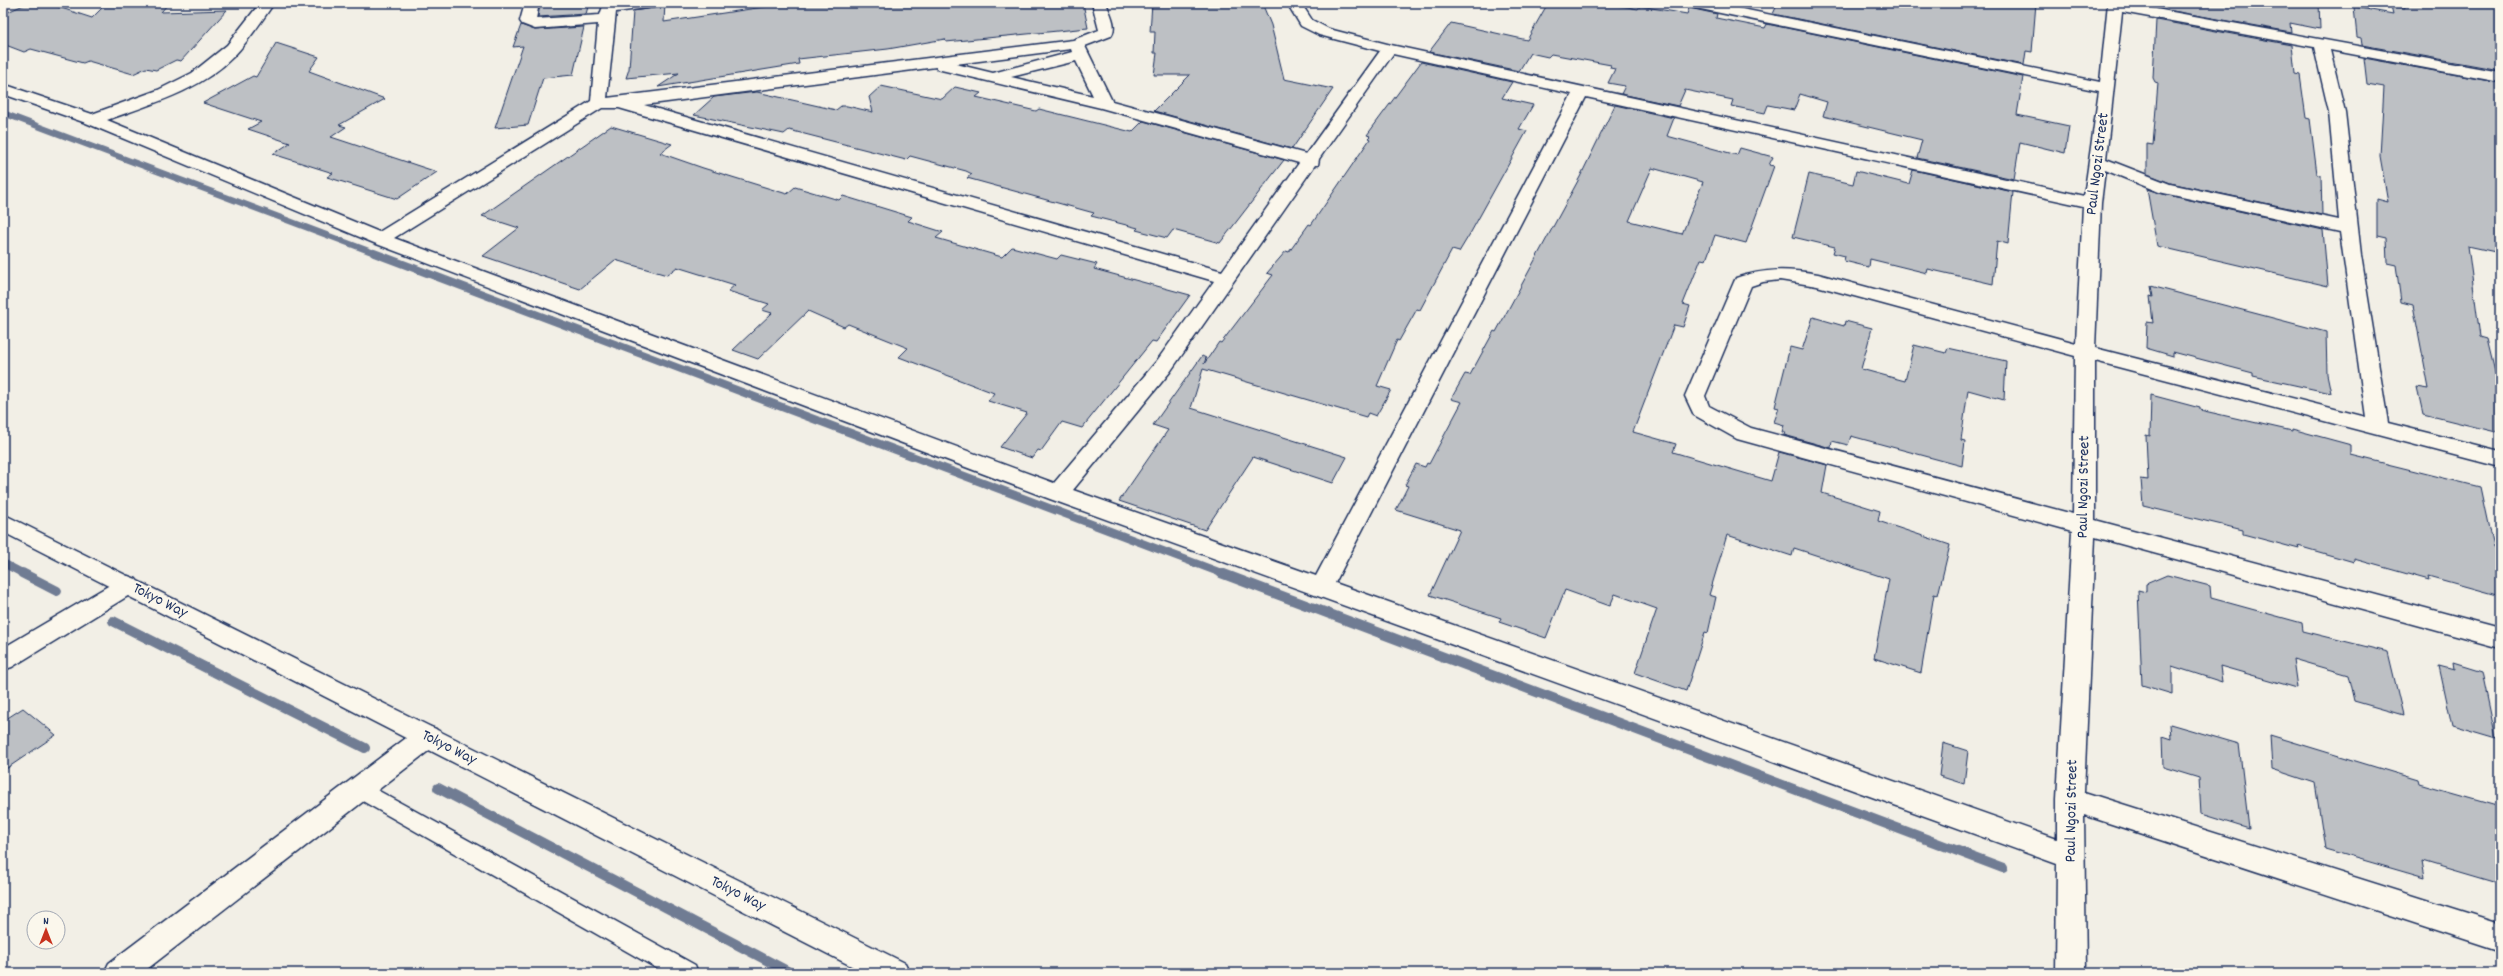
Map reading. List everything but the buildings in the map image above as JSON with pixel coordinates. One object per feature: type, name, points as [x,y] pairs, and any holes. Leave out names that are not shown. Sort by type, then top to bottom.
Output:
[{"type":"street","points":[[92,120],[175,88],[204,72],[227,54],[267,3]]},
{"type":"street","points":[[532,3],[527,21],[534,24],[654,3]]},
{"type":"street","points":[[992,76],[1031,69],[1078,49],[1106,33],[1108,27],[1099,3]]},
{"type":"street","points":[[1294,3],[1306,23],[1324,32],[1389,49],[2092,203]]},
{"type":"street","points":[[1691,3],[2107,88]]},
{"type":"street","points":[[2115,4],[2500,77]]},
{"type":"street","name":"Paul Ngozi Street","points":[[2071,973],[2070,799],[2084,526],[2085,352],[2092,203],[2107,88],[2115,4]]},
{"type":"street","points":[[599,103],[609,10]]},
{"type":"street","points":[[2321,44],[2337,112],[2349,228],[2378,427]]},
{"type":"street","points":[[380,239],[599,103],[620,103],[926,63],[1078,49]]},
{"type":"street","points":[[1078,49],[1105,104]]},
{"type":"street","points":[[1058,493],[1163,367],[1225,278],[1312,161],[1389,49]]},
{"type":"street","points":[[926,63],[992,76],[1105,104],[1312,161]]},
{"type":"street","points":[[3,89],[92,120],[380,239],[1058,493],[2071,857]]},
{"type":"street","points":[[1321,588],[1581,91]]},
{"type":"street","points":[[620,103],[1225,278]]},
{"type":"street","points":[[2097,161],[2165,188],[2349,228]]},
{"type":"street","points":[[2500,459],[2085,352],[1818,280],[1784,274],[1761,274],[1743,282],[1695,396],[1701,410],[1744,434],[2500,638]]},
{"type":"street","name":"Tokyo Way","points":[[3,522],[895,973]]},
{"type":"street","points":[[3,660],[128,585]]},
{"type":"street","points":[[119,973],[427,737]]},
{"type":"street","points":[[2070,799],[2379,900],[2500,937]]},
{"type":"lane","points":[[359,789],[687,973]]},
{"type":"waterway","points":[[3,113],[377,254]]},
{"type":"waterway","points":[[374,253],[1224,574]]},
{"type":"waterway","points":[[3,563],[24,574]]},
{"type":"waterway","points":[[22,573],[57,591]]},
{"type":"waterway","points":[[1221,573],[2003,868]]},
{"type":"waterway","points":[[113,621],[365,748]]},
{"type":"waterway","points":[[438,788],[791,973]]}]
